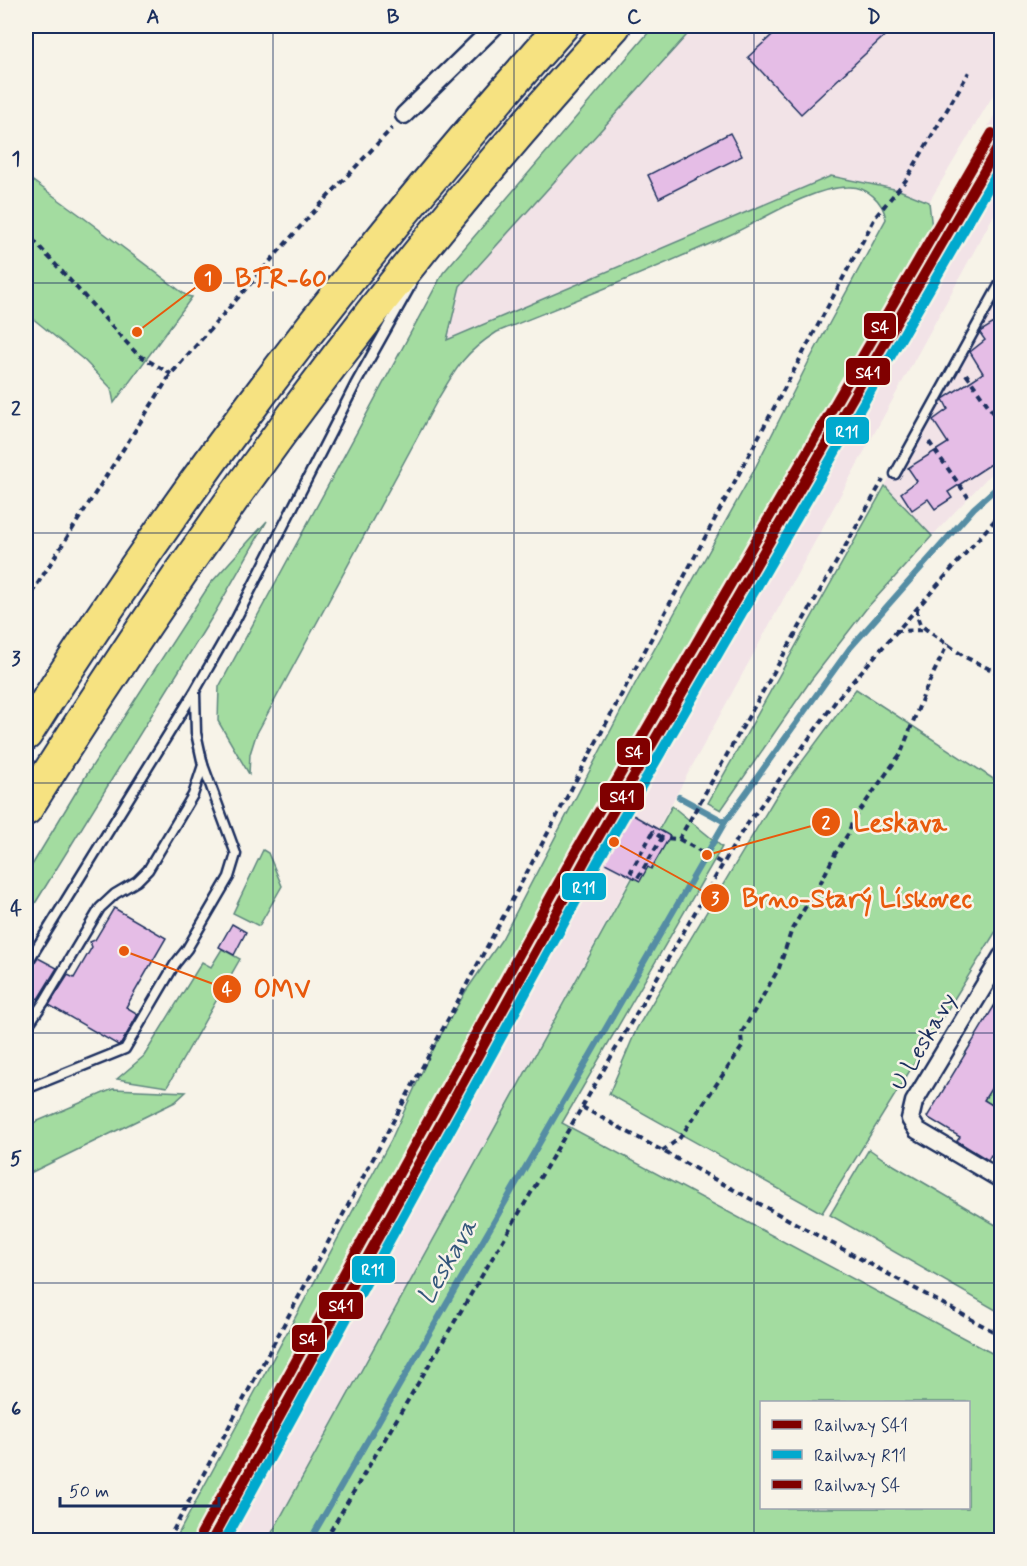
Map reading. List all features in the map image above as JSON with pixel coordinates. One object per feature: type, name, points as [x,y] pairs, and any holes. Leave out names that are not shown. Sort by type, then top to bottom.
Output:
[{"type":"highway","points":[[26,734],[91,634],[191,490],[314,322],[428,180],[562,26]]},
{"type":"highway","points":[[26,809],[100,690],[195,550],[296,412],[454,210],[614,26]]},
{"type":"street","points":[[405,115],[495,26]]},
{"type":"street","name":"U Leskavy","points":[[1002,956],[914,1102],[910,1119],[917,1130],[1002,1180]]},
{"type":"lane","points":[[424,262],[454,210]]},
{"type":"lane","points":[[26,965],[195,691],[254,589],[355,385],[419,272]]},
{"type":"lane","points":[[895,474],[1002,280]]},
{"type":"lane","points":[[26,1089],[125,1049],[229,877],[236,854],[203,765],[196,733],[195,691]]},
{"type":"lane","points":[[26,1028],[100,908],[148,870],[193,795],[203,765]]},
{"type":"path","points":[[168,1540],[876,216],[906,180],[969,72]]},
{"type":"path","points":[[26,602],[171,374],[307,219],[405,115]]},
{"type":"path","points":[[26,232],[137,354],[171,374]]},
{"type":"path","points":[[957,361],[1002,425]]},
{"type":"path","points":[[920,429],[968,497]]},
{"type":"path","points":[[679,839],[885,477]]},
{"type":"path","points":[[325,1540],[582,1107],[741,833],[838,698],[1002,512]]},
{"type":"path","points":[[917,608],[916,616],[927,630],[965,657],[1002,675]]},
{"type":"path","points":[[895,631],[927,630]]},
{"type":"path","points":[[662,1151],[679,1139],[742,1047],[741,1034],[779,968],[792,929],[848,834],[853,820],[901,753],[925,691],[948,643]]},
{"type":"path","points":[[544,969],[626,817]]},
{"type":"path","points":[[662,838],[639,876],[631,871],[653,832],[662,838],[679,839],[723,864]]},
{"type":"path","points":[[582,1107],[1002,1336]]},
{"type":"shaded area","points":[[695,26],[1001,26],[1001,82],[929,202],[899,190],[831,176],[447,341],[460,286]]},
{"type":"shaded area","points":[[1001,103],[1001,202],[268,1540],[193,1540],[573,847],[932,229]]},
{"type":"shaded area","points":[[1001,269],[1001,463],[932,536],[885,486]]},
{"type":"green space","points":[[654,26],[695,26],[460,286],[447,340],[831,176],[899,190],[929,202],[932,229],[573,847],[193,1540],[175,1540],[391,1140],[430,1054],[466,991],[502,939],[635,684],[752,474],[810,359],[886,219],[878,201],[862,189],[834,188],[820,192],[675,259],[497,332],[486,339],[456,369],[438,399],[256,735],[250,754],[249,774],[218,721],[219,687],[443,273]]},
{"type":"green space","points":[[26,176],[187,296],[192,297],[114,403],[111,388],[85,361],[26,313]]},
{"type":"green space","points":[[885,486],[932,536],[866,609],[811,680],[721,810],[708,803]]},
{"type":"green space","points":[[267,521],[214,614],[26,918],[26,875],[87,774],[210,584]]},
{"type":"green space","points":[[856,689],[1001,784],[1001,923],[822,1213],[609,1094],[637,1028],[775,798]]},
{"type":"green space","points":[[672,806],[722,847],[562,1123],[1001,1358],[1001,1540],[268,1540]]},
{"type":"green space","points":[[263,850],[268,853],[282,886],[259,926],[233,913]]},
{"type":"green space","points":[[222,949],[240,959],[167,1087],[117,1079],[144,1056],[202,962],[211,967]]},
{"type":"green space","points":[[971,1044],[1001,1063],[1001,1111],[984,1100],[998,1076],[964,1055]]},
{"type":"green space","points":[[113,1089],[186,1092],[175,1102],[26,1175],[26,1126]]},
{"type":"green space","points":[[869,1149],[1001,1228],[1001,1313],[830,1215]]},
{"type":"building","points":[[782,26],[895,26],[801,114],[748,57]]},
{"type":"building","points":[[730,133],[742,156],[659,198],[648,175]]},
{"type":"building","points":[[1002,318],[1002,457],[948,492],[952,498],[935,509],[928,499],[912,510],[901,493],[917,481],[908,468],[948,443],[933,420],[948,409],[943,399],[983,373],[970,352],[985,340],[981,331]]},
{"type":"building","points":[[626,811],[670,836],[651,869],[648,867],[640,881],[599,860]]},
{"type":"building","points":[[114,908],[166,938],[126,1007],[138,1014],[121,1044],[118,1045],[49,1005],[68,975],[74,978],[92,947],[90,942],[95,940]]},
{"type":"building","points":[[232,924],[246,932],[234,955],[219,947]]},
{"type":"building","points":[[38,958],[57,968],[38,999],[26,991],[26,971],[31,969]]},
{"type":"building","points":[[1002,993],[1002,1071],[984,1100],[1002,1111],[1002,1162],[991,1155],[988,1160],[957,1141],[960,1137],[927,1117]]},
{"type":"waterway","name":"Leskava","points":[[310,1540],[725,822],[850,648],[974,508],[1002,483]]},
{"type":"waterway","points":[[679,797],[725,822]]},
{"type":"rail line","name":"S4","points":[[201,1534],[577,849],[992,133]]},
{"type":"rail line","name":"S41","points":[[212,1540],[588,855],[1002,140]]},
{"type":"rail line","name":"R11","points":[[225,1540],[598,861],[1002,164]]},
{"type":"place","name":"BTR-60","points":[[137,332]]},
{"type":"place","name":"Brno-Starý Lískovec","points":[[614,842]]},
{"type":"place","name":"Leskava","points":[[707,855]]},
{"type":"place","name":"OMV","points":[[124,951]]}]
